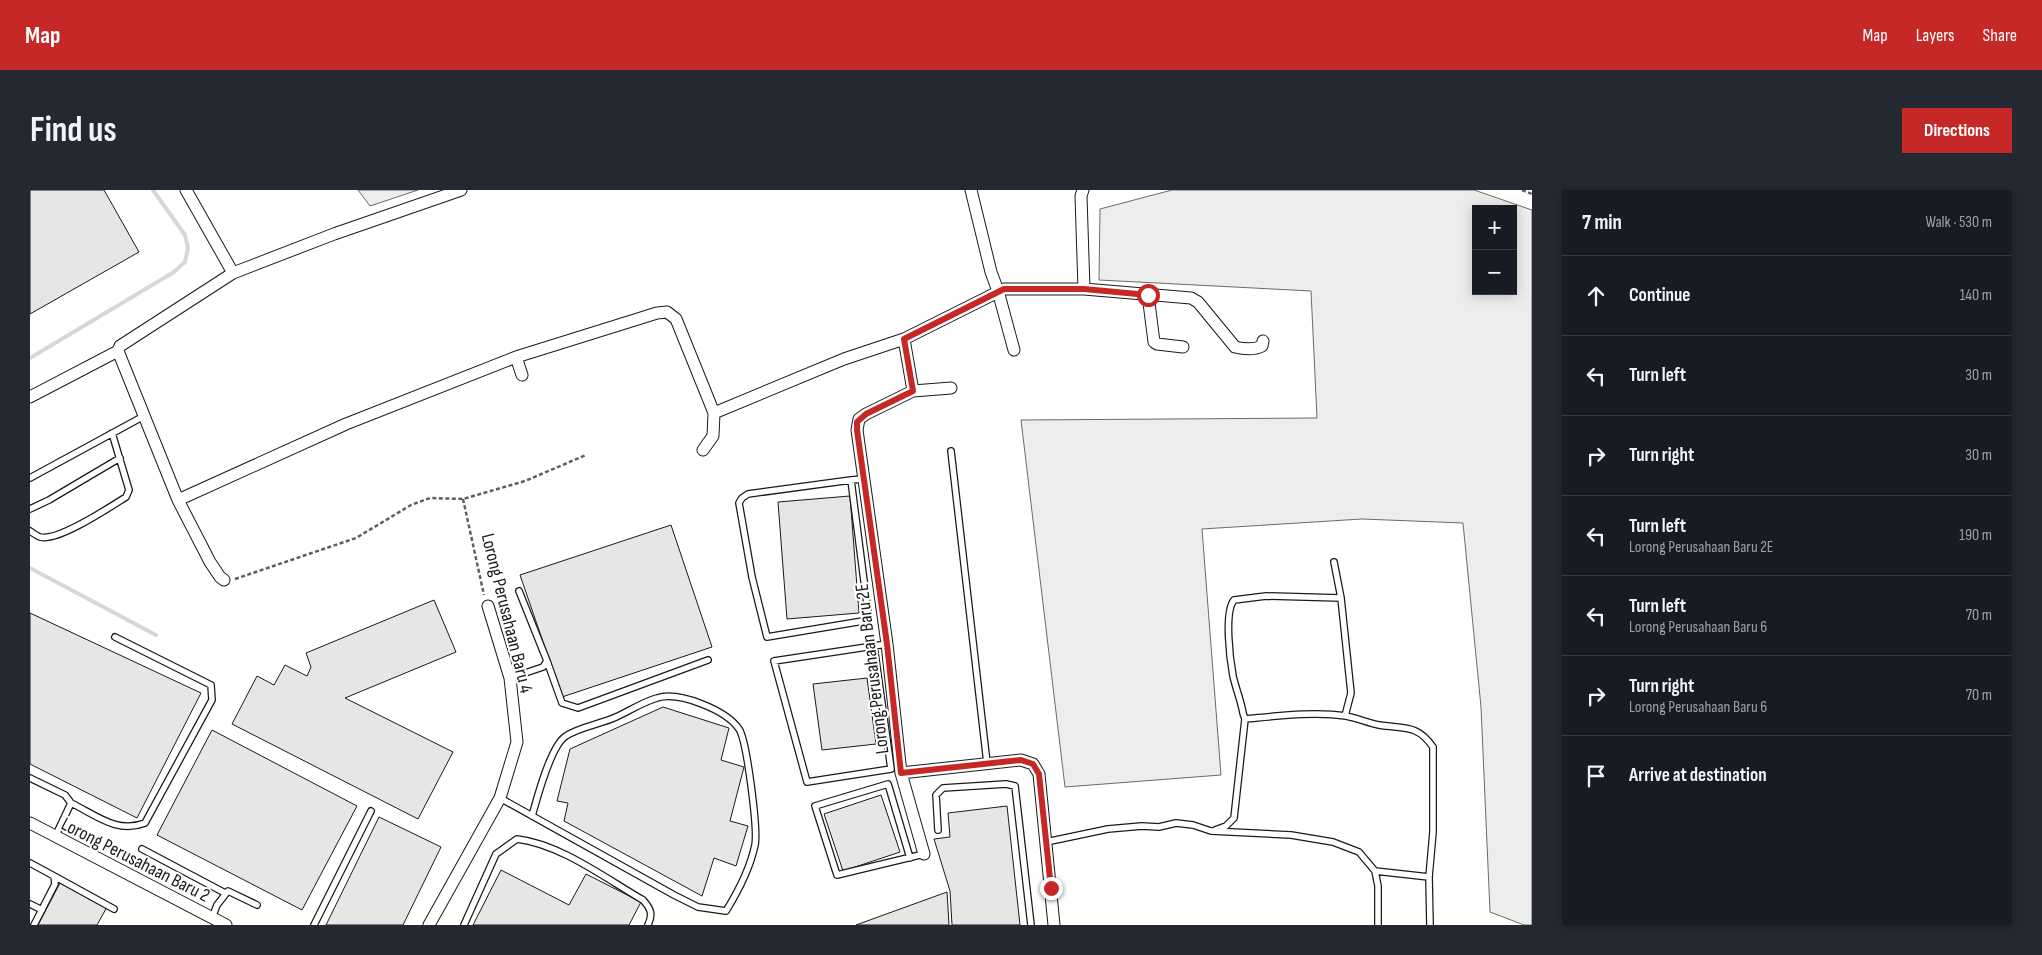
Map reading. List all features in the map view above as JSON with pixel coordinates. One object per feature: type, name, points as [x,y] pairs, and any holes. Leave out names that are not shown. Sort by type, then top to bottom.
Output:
[{"type":"street","points":[[186,190],[233,273]]},
{"type":"street","points":[[30,397],[118,351],[120,346],[233,273],[334,234],[461,190]]},
{"type":"street","points":[[971,190],[991,272],[1014,350]]},
{"type":"street","points":[[1083,190],[1081,196],[1084,289]]},
{"type":"street","points":[[714,413],[844,359],[904,339],[971,307],[998,291],[1084,289],[1191,298],[1198,302],[1235,346],[1242,349],[1259,347],[1262,341]]},
{"type":"street","points":[[1148,295],[1154,342],[1157,344],[1183,346]]},
{"type":"street","points":[[178,500],[346,424],[516,357],[596,331],[657,313],[667,312],[676,319],[714,413],[714,436],[703,450]]},
{"type":"street","points":[[904,339],[913,391],[951,388]]},
{"type":"street","points":[[118,351],[178,500],[210,562],[224,580]]},
{"type":"street","points":[[516,357],[522,375]]},
{"type":"street","name":"Lorong Perusahaan Baru 2E","points":[[913,391],[859,418],[857,430],[887,644],[901,773],[924,854]]},
{"type":"street","name":"Lorong Perusahaan Baru 4","points":[[429,925],[500,798],[517,742],[510,678],[488,606]]},
{"type":"street","points":[[901,773],[1021,760],[1033,764],[1039,774],[1054,925]]},
{"type":"street","name":"Lorong Perusahaan Baru 2","points":[[30,823],[226,925]]},
{"type":"lane","points":[[30,478],[144,416]]},
{"type":"lane","points":[[30,531],[40,537],[52,536],[66,531],[126,497],[129,490],[112,433]]},
{"type":"lane","points":[[950,451],[987,763]]},
{"type":"lane","points":[[30,509],[49,500],[120,458]]},
{"type":"lane","points":[[851,480],[869,620],[767,637],[752,577],[740,503],[742,498],[748,494],[851,480],[863,479]]},
{"type":"lane","points":[[1334,562],[1341,598],[1351,693],[1344,716]]},
{"type":"lane","points":[[519,591],[562,703],[578,708],[708,660]]},
{"type":"lane","points":[[1211,831],[1226,826],[1234,818],[1246,719],[1233,675],[1228,627],[1230,604],[1234,600],[1266,596],[1341,598]]},
{"type":"lane","points":[[30,778],[64,795],[71,803],[116,826],[134,827],[145,823],[212,700],[211,685],[115,637]]},
{"type":"lane","points":[[874,646],[891,769],[807,782],[774,661],[887,644]]},
{"type":"lane","points":[[510,678],[543,666],[546,661]]},
{"type":"lane","points":[[500,798],[532,816],[698,907],[726,910],[741,888],[756,844],[748,758],[739,729],[721,714],[703,703],[681,698],[658,697],[613,719],[565,736],[549,762],[532,816]]},
{"type":"lane","points":[[1246,719],[1287,715],[1344,716],[1379,725],[1416,730],[1426,738],[1433,748],[1433,832],[1429,877],[1430,925]]},
{"type":"lane","points":[[910,858],[888,784],[815,806],[837,875],[910,858],[924,854]]},
{"type":"lane","points":[[938,830],[936,795],[943,788],[1006,784],[1015,786],[1031,925]]},
{"type":"lane","points":[[55,837],[71,803]]},
{"type":"lane","points":[[314,925],[372,811]]},
{"type":"lane","points":[[1046,842],[1108,829],[1142,826],[1159,827],[1176,823],[1193,825],[1211,831],[1291,835],[1334,842],[1359,852],[1375,871],[1378,886],[1378,925]]},
{"type":"lane","points":[[464,925],[496,854],[517,840],[535,842],[566,856],[643,900],[651,908],[652,916],[648,925]]},
{"type":"lane","points":[[142,850],[225,894]]},
{"type":"lane","points":[[30,863],[114,909]]},
{"type":"lane","points":[[1375,871],[1429,877]]},
{"type":"lane","points":[[34,925],[55,884],[54,876]]},
{"type":"lane","points":[[212,918],[228,891],[257,905]]},
{"type":"lane","points":[[30,904],[42,910]]},
{"type":"path","points":[[1522,190],[1532,194]]},
{"type":"path","points":[[224,580],[240,578],[356,538],[411,505],[430,498],[463,499],[525,482],[586,455]]},
{"type":"path","name":"Lorong Perusahaan Baru 4","points":[[463,499],[474,557],[488,606]]},
{"type":"shaded area","points":[[358,190],[418,190],[370,206]]},
{"type":"shaded area","points":[[1172,190],[1474,190],[1532,210],[1532,925],[1524,925],[1490,912],[1481,707],[1463,523],[1362,519],[1202,529],[1221,775],[1065,787],[1021,420],[1317,418],[1311,291],[1099,280],[1100,209]]},
{"type":"building","points":[[30,190],[104,190],[139,252],[30,314]]},
{"type":"building","points":[[850,496],[859,613],[787,619],[778,502]]},
{"type":"building","points":[[671,525],[712,647],[562,697],[520,575]]},
{"type":"building","points":[[434,600],[456,652],[345,698],[453,752],[418,819],[232,724],[257,676],[274,685],[285,665],[307,676],[311,667],[306,653]]},
{"type":"building","points":[[30,613],[201,693],[137,818],[30,764]]},
{"type":"building","points":[[867,678],[876,744],[822,750],[813,684]]},
{"type":"building","points":[[663,707],[729,728],[721,760],[744,767],[730,821],[748,826],[736,866],[714,858],[702,896],[564,821],[568,803],[557,801],[570,749]]},
{"type":"building","points":[[212,730],[357,806],[302,910],[157,835]]},
{"type":"building","points":[[881,795],[900,852],[843,871],[824,814]]},
{"type":"building","points":[[1007,806],[1020,925],[952,925],[950,891],[934,839],[950,837],[948,813]]},
{"type":"building","points":[[379,817],[441,847],[403,925],[326,925]]},
{"type":"building","points":[[501,870],[569,905],[586,874],[641,902],[629,925],[473,925]]},
{"type":"building","points":[[60,883],[107,907],[97,925],[38,925]]},
{"type":"building","points":[[947,892],[949,925],[856,925]]},
{"type":"waterway","points":[[30,358],[174,272],[185,262],[188,248],[185,235],[153,190]]},
{"type":"waterway","points":[[30,568],[156,635]]},
{"type":"route","points":[[1051,888],[1039,774],[1033,764],[1021,760],[901,773],[887,644],[857,422],[859,418],[866,414],[913,391],[904,339],[971,307],[998,291],[1004,289],[1074,291],[1084,289],[1148,295]]}]
